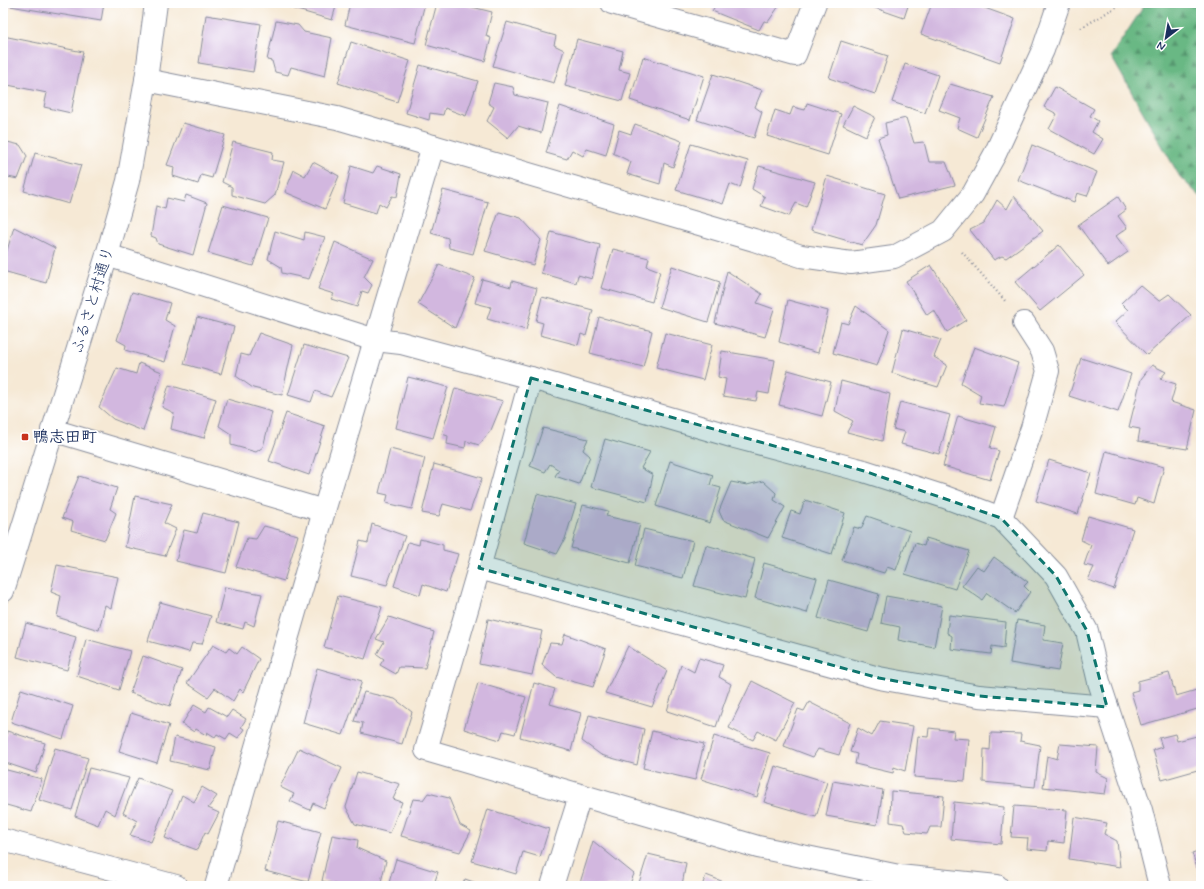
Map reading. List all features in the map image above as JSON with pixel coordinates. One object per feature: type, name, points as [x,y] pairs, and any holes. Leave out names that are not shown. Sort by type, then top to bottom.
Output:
[{"type":"street","name":"ふるさと村通り","points":[[4,581],[108,255],[128,181],[146,80],[156,3]]},
{"type":"street","points":[[612,3],[795,55],[815,3]]},
{"type":"street","points":[[146,80],[337,118],[754,240],[800,256],[851,263],[894,257],[943,231],[973,194],[995,154],[1043,50],[1059,3]]},
{"type":"street","points":[[216,886],[324,511],[433,146]]},
{"type":"street","points":[[108,255],[375,340],[401,343],[530,378],[731,436],[864,471],[945,497],[1001,518],[1056,576],[1087,631],[1099,682],[1141,810],[1160,886]]},
{"type":"street","points":[[1001,518],[1032,428],[1048,371],[1042,350],[1024,323]]},
{"type":"street","points":[[530,378],[479,568],[426,750],[758,847],[899,876],[997,886]]},
{"type":"street","points":[[52,430],[324,511]]},
{"type":"street","points":[[479,568],[879,678],[979,696],[1107,707]]},
{"type":"street","points":[[552,886],[580,796]]},
{"type":"street","points":[[3,840],[176,886]]},
{"type":"path","points":[[959,249],[1024,323]]},
{"type":"highlighted area","points":[[531,378],[864,471],[1001,518],[1056,576],[1087,631],[1107,707],[979,696],[879,678],[479,568]]},
{"type":"green space","points":[[1146,3],[1201,3],[1201,197],[1180,177],[1111,56]]},
{"type":"building","points":[[10,3],[104,3],[101,21],[10,6]]},
{"type":"building","points":[[273,3],[337,3],[332,20]]},
{"type":"building","points":[[350,3],[425,3],[415,43],[345,25]]},
{"type":"building","points":[[437,3],[456,3],[492,12],[486,36],[491,38],[485,61],[426,45]]},
{"type":"building","points":[[717,3],[781,3],[768,22],[764,21],[759,30],[712,11]]},
{"type":"building","points":[[861,3],[909,3],[904,18]]},
{"type":"building","points":[[932,3],[971,3],[1015,19],[1000,62],[921,34]]},
{"type":"building","points":[[206,15],[261,24],[253,72],[199,63]]},
{"type":"building","points":[[276,21],[298,25],[304,32],[332,38],[325,76],[291,67],[288,75],[275,72],[272,61],[267,60]]},
{"type":"building","points":[[507,22],[556,36],[554,45],[564,50],[554,83],[493,66]]},
{"type":"building","points":[[3,36],[83,52],[71,113],[44,107],[47,93],[3,84]]},
{"type":"building","points":[[577,39],[623,51],[619,70],[630,73],[622,101],[565,86]]},
{"type":"building","points":[[841,41],[888,56],[875,94],[829,78]]},
{"type":"building","points":[[351,42],[410,61],[397,102],[338,83]]},
{"type":"building","points":[[643,57],[704,76],[690,120],[630,100]]},
{"type":"building","points":[[905,64],[938,75],[925,113],[892,102]]},
{"type":"building","points":[[420,65],[478,81],[466,116],[445,108],[443,115],[430,113],[429,120],[406,113]]},
{"type":"building","points":[[713,74],[762,90],[755,107],[762,112],[754,138],[697,120]]},
{"type":"building","points":[[494,83],[513,87],[515,95],[548,103],[541,133],[518,126],[508,138],[487,121],[494,107],[488,103]]},
{"type":"building","points":[[950,84],[994,97],[977,137],[957,128],[960,118],[939,110]]},
{"type":"building","points":[[1055,87],[1094,109],[1090,116],[1098,121],[1092,132],[1103,139],[1094,154],[1049,129],[1057,114],[1044,107]]},
{"type":"building","points":[[807,103],[841,114],[828,155],[767,136],[775,110],[790,115],[793,107],[805,110]]},
{"type":"building","points":[[560,106],[614,124],[606,155],[587,149],[583,156],[572,150],[567,159],[546,153]]},
{"type":"building","points":[[853,106],[875,117],[866,136],[843,125]]},
{"type":"building","points":[[906,118],[914,143],[924,142],[929,162],[946,162],[955,185],[898,199],[878,138],[887,135],[885,123]]},
{"type":"building","points":[[183,123],[225,135],[212,178],[201,175],[198,184],[173,176],[174,167],[167,165]]},
{"type":"building","points":[[635,124],[682,141],[673,167],[664,163],[660,184],[627,174],[631,162],[613,153],[619,130],[631,134]]},
{"type":"building","points":[[3,141],[20,145],[27,156],[18,179],[3,176]]},
{"type":"building","points":[[233,142],[273,152],[272,160],[284,162],[275,195],[265,204],[232,195],[232,187],[222,182]]},
{"type":"building","points":[[691,144],[748,161],[740,188],[730,184],[723,204],[676,190]]},
{"type":"building","points":[[1032,145],[1097,172],[1087,196],[1077,193],[1074,202],[1018,180]]},
{"type":"building","points":[[35,153],[81,165],[69,204],[24,191]]},
{"type":"building","points":[[313,162],[339,176],[325,209],[285,192],[294,170],[305,176]]},
{"type":"building","points":[[351,166],[373,173],[377,166],[401,174],[397,197],[392,196],[386,207],[379,203],[376,213],[343,203]]},
{"type":"building","points":[[759,166],[815,182],[806,207],[796,203],[789,216],[761,206],[765,197],[752,189]]},
{"type":"building","points":[[827,176],[885,194],[876,225],[862,245],[811,230]]},
{"type":"building","points":[[443,190],[488,202],[473,254],[449,248],[448,238],[431,233]]},
{"type":"building","points":[[186,195],[207,203],[193,255],[158,244],[156,238],[151,236],[156,206],[165,209],[167,198],[184,202]]},
{"type":"building","points":[[1014,196],[1043,231],[1006,258],[1002,256],[994,260],[970,230],[984,223],[997,200],[1007,209]]},
{"type":"building","points":[[1118,197],[1126,210],[1118,216],[1127,228],[1116,236],[1128,252],[1108,266],[1078,225]]},
{"type":"building","points":[[223,205],[268,218],[253,266],[208,253]]},
{"type":"building","points":[[499,212],[521,218],[541,240],[533,265],[485,251]]},
{"type":"building","points":[[14,227],[55,248],[46,283],[3,271],[3,264]]},
{"type":"building","points":[[275,231],[304,240],[305,232],[325,237],[309,279],[282,273],[281,267],[268,259]]},
{"type":"building","points":[[551,232],[600,245],[592,279],[578,275],[576,283],[541,273]]},
{"type":"building","points":[[335,242],[373,259],[364,277],[372,285],[368,293],[362,291],[357,307],[331,299],[334,294],[318,289]]},
{"type":"building","points":[[1059,245],[1084,275],[1040,311],[1015,282]]},
{"type":"building","points":[[613,249],[649,258],[647,266],[660,271],[652,302],[601,288]]},
{"type":"building","points":[[439,265],[475,278],[455,328],[418,304]]},
{"type":"building","points":[[931,265],[966,320],[947,332],[934,310],[927,315],[906,281]]},
{"type":"building","points":[[672,266],[720,282],[708,322],[659,307]]},
{"type":"building","points":[[727,271],[762,294],[757,303],[774,309],[765,337],[715,323]]},
{"type":"building","points":[[482,279],[511,287],[512,281],[537,288],[526,330],[487,319],[491,307],[475,303]]},
{"type":"building","points":[[1140,285],[1159,301],[1169,294],[1191,315],[1147,355],[1115,322],[1128,310],[1121,303]]},
{"type":"building","points":[[132,292],[170,303],[165,320],[175,326],[165,362],[125,350],[126,345],[117,340]]},
{"type":"building","points":[[542,297],[593,310],[586,336],[581,334],[578,345],[540,335],[543,323],[536,321]]},
{"type":"building","points":[[788,300],[828,311],[818,353],[779,342]]},
{"type":"building","points":[[856,306],[889,330],[877,366],[833,353],[841,322],[848,324]]},
{"type":"building","points":[[197,317],[234,327],[221,374],[184,364]]},
{"type":"building","points":[[599,317],[652,331],[643,367],[590,353]]},
{"type":"building","points":[[903,329],[941,340],[934,357],[947,365],[938,387],[892,373]]},
{"type":"building","points":[[259,333],[293,345],[282,395],[253,388],[236,376],[241,354],[249,356]]},
{"type":"building","points":[[665,333],[712,345],[703,380],[656,368]]},
{"type":"building","points":[[304,345],[348,358],[331,397],[315,391],[311,402],[288,395]]},
{"type":"building","points":[[974,347],[1018,363],[1004,407],[979,403],[981,395],[961,383]]},
{"type":"building","points":[[722,351],[775,360],[769,394],[758,392],[756,401],[723,396],[726,379],[718,377]]},
{"type":"building","points":[[1081,358],[1131,374],[1118,412],[1069,396]]},
{"type":"building","points":[[139,363],[162,372],[143,431],[113,419],[99,407],[117,368],[136,374]]},
{"type":"building","points":[[1152,365],[1166,372],[1160,379],[1176,384],[1171,402],[1196,410],[1187,449],[1138,441],[1140,429],[1129,427],[1141,379]]},
{"type":"building","points":[[788,370],[831,382],[822,416],[779,405]]},
{"type":"building","points":[[408,377],[448,387],[433,438],[396,428]]},
{"type":"building","points":[[841,381],[890,394],[882,441],[847,432],[853,421],[835,411]]},
{"type":"building","points":[[169,385],[216,399],[204,438],[171,429],[174,413],[162,407]]},
{"type":"building","points":[[455,388],[503,401],[491,430],[479,445],[466,441],[465,448],[447,444],[448,436],[442,434]]},
{"type":"building","points":[[227,399],[272,412],[263,447],[256,452],[231,445],[231,434],[219,426]]},
{"type":"building","points":[[900,402],[950,415],[939,454],[901,444],[905,432],[893,429]]},
{"type":"building","points":[[286,413],[325,426],[309,475],[269,461]]},
{"type":"building","points":[[958,416],[996,427],[990,448],[999,451],[990,480],[943,466]]},
{"type":"building","points":[[543,428],[588,439],[583,450],[590,456],[579,484],[555,476],[559,470],[550,464],[545,472],[530,466]]},
{"type":"building","points":[[605,439],[650,452],[641,468],[653,475],[647,502],[591,487]]},
{"type":"building","points":[[390,449],[425,458],[412,509],[386,503],[388,495],[379,493]]},
{"type":"building","points":[[1106,451],[1164,467],[1154,504],[1137,498],[1135,505],[1096,494]]},
{"type":"building","points":[[1049,460],[1091,473],[1078,514],[1036,501]]},
{"type":"building","points":[[670,461],[713,475],[710,485],[721,488],[710,523],[656,506]]},
{"type":"building","points":[[434,464],[482,478],[470,511],[443,504],[439,516],[422,513]]},
{"type":"building","points":[[79,476],[117,488],[110,509],[116,513],[105,540],[71,530],[73,522],[62,518]]},
{"type":"building","points":[[763,481],[776,493],[774,500],[785,507],[768,538],[723,520],[719,511],[731,482],[747,485]]},
{"type":"building","points":[[537,494],[576,504],[565,539],[557,554],[524,543]]},
{"type":"building","points":[[135,496],[172,504],[164,523],[176,529],[165,556],[125,547]]},
{"type":"building","points":[[805,500],[845,513],[832,554],[782,538],[791,511],[800,514]]},
{"type":"building","points":[[583,505],[608,511],[606,516],[640,524],[630,563],[571,548]]},
{"type":"building","points":[[203,513],[239,522],[226,573],[176,561],[184,530],[197,533]]},
{"type":"building","points":[[867,516],[910,531],[896,570],[887,567],[884,573],[842,560],[854,527],[861,529]]},
{"type":"building","points":[[1088,516],[1133,529],[1114,589],[1088,580],[1094,567],[1084,565],[1091,545],[1081,540]]},
{"type":"building","points":[[372,524],[405,536],[387,585],[351,576],[360,541],[368,543]]},
{"type":"building","points":[[264,526],[298,535],[284,581],[236,567],[247,538],[256,539]]},
{"type":"building","points":[[644,529],[693,541],[683,578],[635,566]]},
{"type":"building","points":[[926,538],[969,551],[955,589],[905,574],[915,543],[924,546]]},
{"type":"building","points":[[420,539],[443,545],[443,550],[458,554],[446,592],[423,584],[420,595],[394,586],[408,542],[419,545]]},
{"type":"building","points":[[706,545],[755,559],[745,599],[694,586]]},
{"type":"building","points":[[994,557],[1028,582],[1024,586],[1030,592],[1015,613],[987,593],[982,600],[962,586],[977,566],[984,571]]},
{"type":"building","points":[[764,563],[817,578],[807,613],[755,598]]},
{"type":"building","points":[[57,565],[118,577],[111,608],[105,605],[99,630],[57,617],[61,596],[51,592]]},
{"type":"building","points":[[829,580],[879,594],[868,632],[818,618]]},
{"type":"building","points":[[225,587],[262,594],[254,626],[245,622],[243,629],[216,622]]},
{"type":"building","points":[[338,596],[382,607],[365,659],[324,647]]},
{"type":"building","points":[[886,596],[942,606],[934,647],[898,640],[900,627],[881,623]]},
{"type":"building","points":[[160,602],[211,616],[202,644],[192,643],[189,652],[148,641]]},
{"type":"building","points":[[949,615],[1006,622],[1004,648],[992,646],[991,654],[951,649],[952,636],[947,633]]},
{"type":"building","points":[[389,617],[434,632],[425,668],[399,667],[396,674],[380,665],[384,659],[377,654],[384,642],[376,639]]},
{"type":"building","points":[[488,619],[542,631],[532,675],[479,664]]},
{"type":"building","points":[[1017,620],[1045,625],[1043,640],[1063,643],[1058,671],[1010,663]]},
{"type":"building","points":[[26,623],[76,637],[67,670],[17,657]]},
{"type":"building","points":[[565,634],[606,649],[593,687],[556,677],[542,665],[550,643],[562,644]]},
{"type":"building","points":[[86,639],[130,651],[119,690],[77,676]]},
{"type":"building","points":[[213,645],[226,652],[229,648],[237,654],[242,647],[259,659],[243,692],[240,689],[233,701],[215,688],[208,697],[187,683]]},
{"type":"building","points":[[628,646],[667,671],[652,707],[605,693]]},
{"type":"building","points":[[143,656],[182,670],[170,706],[130,693]]},
{"type":"building","points":[[699,658],[723,665],[719,677],[731,684],[716,727],[667,711],[681,665],[694,672]]},
{"type":"building","points":[[317,668],[362,681],[343,735],[303,723]]},
{"type":"building","points":[[1169,673],[1176,696],[1200,689],[1201,708],[1141,725],[1131,692],[1138,690],[1138,681]]},
{"type":"building","points":[[752,681],[795,703],[776,740],[758,731],[753,740],[729,728]]},
{"type":"building","points":[[478,683],[526,697],[515,734],[503,731],[500,740],[464,729]]},
{"type":"building","points":[[534,683],[555,689],[550,704],[581,713],[571,751],[520,737]]},
{"type":"building","points":[[21,689],[73,706],[63,739],[11,722]]},
{"type":"building","points":[[364,692],[395,699],[412,712],[402,744],[361,733],[363,723],[354,721]]},
{"type":"building","points":[[809,702],[850,723],[839,755],[818,749],[813,757],[784,746],[798,709],[804,711]]},
{"type":"building","points":[[194,705],[206,712],[209,707],[227,717],[232,710],[246,719],[241,727],[244,729],[238,738],[230,733],[226,739],[217,734],[215,737],[207,732],[206,735],[196,729],[194,732],[182,724]]},
{"type":"building","points":[[131,713],[169,725],[157,763],[119,751]]},
{"type":"building","points":[[589,715],[644,729],[637,765],[601,755],[582,741]]},
{"type":"building","points":[[880,721],[913,726],[905,771],[894,767],[893,773],[855,764],[857,754],[850,752],[858,728],[872,736]]},
{"type":"building","points":[[929,728],[954,731],[953,738],[969,739],[965,781],[914,777],[918,736],[928,737]]},
{"type":"building","points":[[7,731],[45,743],[36,773],[3,762],[3,745]]},
{"type":"building","points":[[652,731],[704,744],[695,780],[643,768]]},
{"type":"building","points":[[991,733],[1021,734],[1020,741],[1040,745],[1035,787],[983,782],[984,749],[990,750]]},
{"type":"building","points":[[1175,734],[1177,741],[1201,735],[1201,769],[1162,780],[1153,750],[1162,747],[1159,738]]},
{"type":"building","points":[[714,736],[770,753],[757,797],[701,779]]},
{"type":"building","points":[[175,737],[216,747],[210,770],[170,761]]},
{"type":"building","points":[[1060,744],[1098,747],[1096,772],[1108,778],[1105,794],[1043,787],[1047,756],[1057,759]]},
{"type":"building","points":[[55,748],[88,758],[72,810],[39,800]]},
{"type":"building","points":[[299,748],[342,768],[324,808],[313,803],[310,810],[290,801],[294,794],[280,787]]},
{"type":"building","points":[[775,766],[827,782],[816,817],[764,802]]},
{"type":"building","points":[[89,768],[129,778],[115,815],[105,809],[98,825],[75,816]]},
{"type":"building","points":[[3,769],[42,779],[31,812],[3,804]]},
{"type":"building","points":[[357,772],[400,784],[393,799],[402,802],[390,833],[355,824],[346,807]]},
{"type":"building","points":[[138,778],[172,791],[151,842],[130,835],[137,821],[123,813]]},
{"type":"building","points":[[833,781],[883,790],[877,825],[826,816]]},
{"type":"building","points":[[202,787],[217,796],[208,808],[219,813],[208,834],[205,832],[197,850],[165,838],[182,795],[194,802]]},
{"type":"building","points":[[891,791],[944,796],[941,827],[930,827],[927,834],[906,832],[903,824],[890,822]]},
{"type":"building","points":[[428,793],[449,798],[460,825],[471,831],[460,852],[401,836],[413,799],[423,800]]},
{"type":"building","points":[[954,802],[1004,807],[1001,844],[951,839]]},
{"type":"building","points":[[1014,806],[1067,810],[1064,843],[1048,841],[1047,851],[1027,849],[1028,838],[1011,837]]},
{"type":"building","points":[[488,809],[549,829],[540,857],[523,852],[516,874],[472,861]]},
{"type":"building","points":[[1074,817],[1107,823],[1104,834],[1117,841],[1120,867],[1069,859]]},
{"type":"building","points":[[278,821],[321,832],[308,882],[265,871]]},
{"type":"building","points":[[332,835],[358,840],[357,848],[386,861],[380,886],[343,886],[322,881]]},
{"type":"building","points":[[593,841],[634,874],[629,886],[579,886]]},
{"type":"building","points":[[1201,850],[1201,880],[1192,853]]},
{"type":"building","points":[[648,854],[686,863],[682,885],[685,886],[638,886]]},
{"type":"building","points":[[396,859],[438,872],[435,881],[450,886],[388,886]]},
{"type":"building","points":[[706,875],[734,886],[702,886]]},
{"type":"building","points":[[465,879],[485,886],[462,886]]},
{"type":"place","name":"鴨志田町","points":[[25,437]]}]
